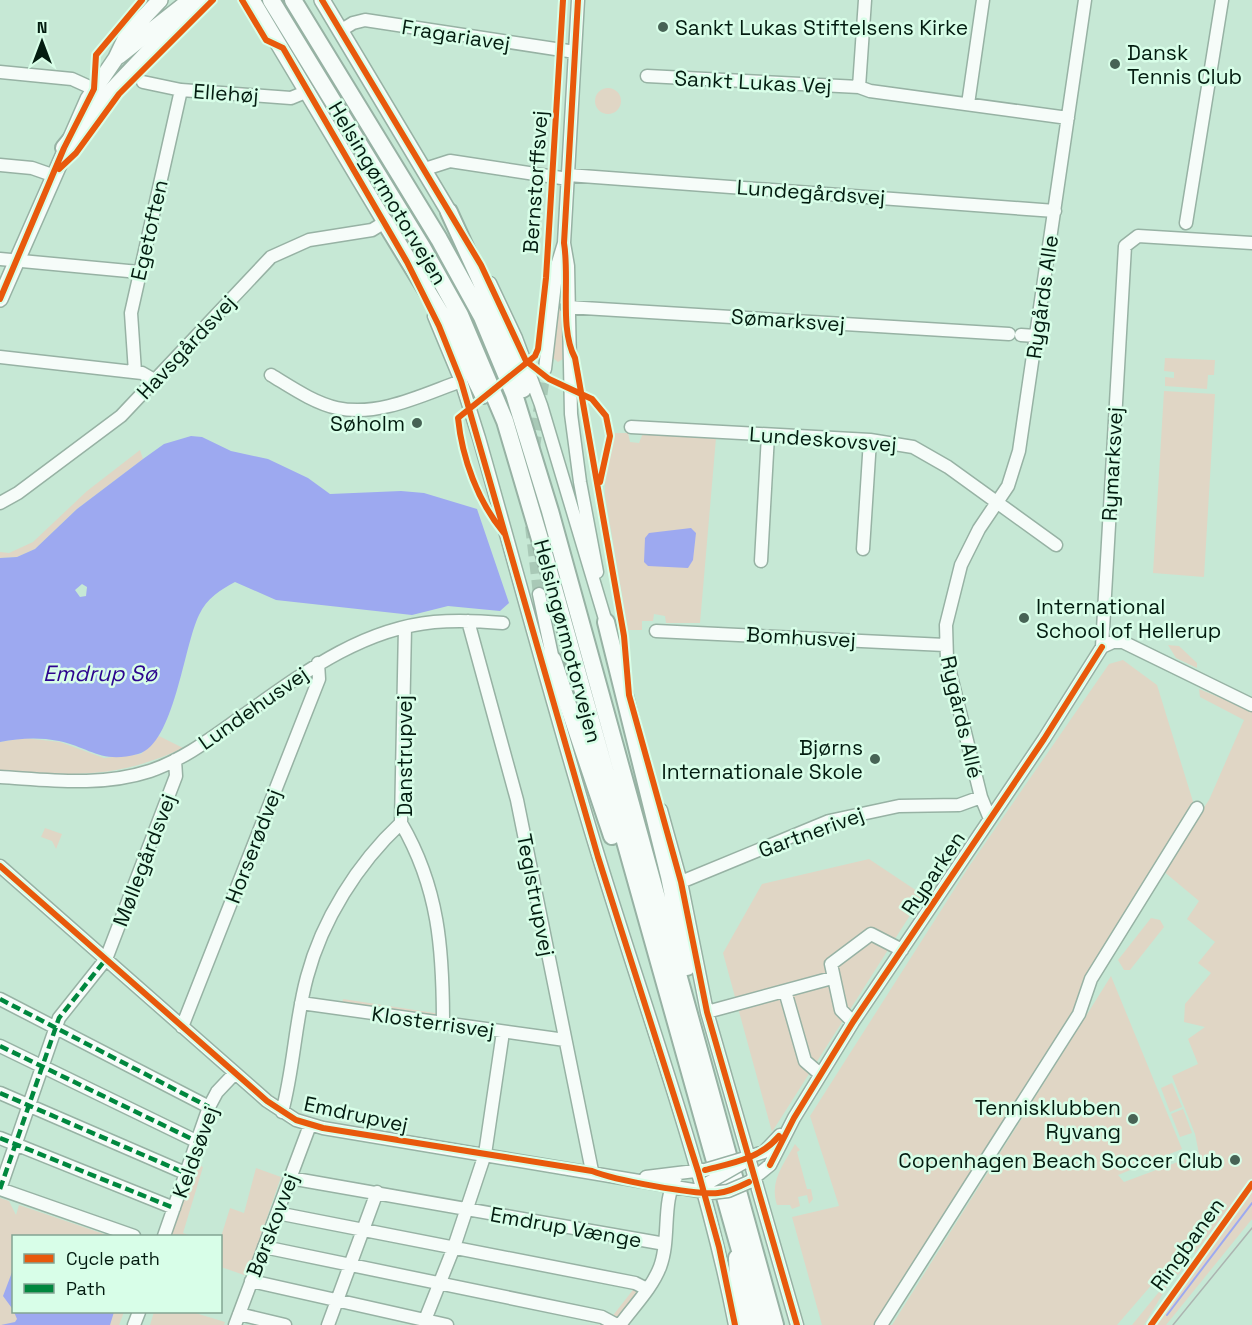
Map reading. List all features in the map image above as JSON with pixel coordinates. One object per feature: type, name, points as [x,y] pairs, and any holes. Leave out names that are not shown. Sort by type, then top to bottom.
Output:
[{"type":"highway","points":[[64,148],[104,99],[198,0]]},
{"type":"highway","name":"Helsingørmotorvejen","points":[[271,0],[422,247],[460,315],[505,421],[761,1325]]},
{"type":"highway","name":"Helsingørmotorvejen","points":[[292,0],[438,239],[482,317],[514,393],[567,570],[775,1325]]},
{"type":"highway","points":[[449,212],[492,306],[531,413],[541,448],[567,570]]},
{"type":"highway","points":[[385,222],[430,293],[465,355],[482,391],[542,546]]},
{"type":"highway","points":[[606,622],[675,904],[699,1048]]},
{"type":"highway","points":[[553,660],[623,872],[651,938]]},
{"type":"highway","points":[[736,1238],[738,1279],[747,1325]]},
{"type":"highway","points":[[754,1245],[780,1325]]},
{"type":"main road","points":[[116,58],[190,0]]},
{"type":"main road","points":[[252,0],[385,222]]},
{"type":"main road","points":[[322,0],[426,169],[449,212]]},
{"type":"main road","points":[[0,299],[64,148],[94,89],[116,58],[127,35],[156,1]]},
{"type":"street","points":[[156,1],[167,17],[182,0]]},
{"type":"street","name":"Bernstorffsvej","points":[[578,0],[564,243],[568,266],[569,387],[575,449],[606,622]]},
{"type":"street","name":"Sankt Lukas Vej","points":[[860,87],[865,0]]},
{"type":"street","points":[[968,104],[982,0]]},
{"type":"street","name":"Rygårds Alle","points":[[956,579],[979,529],[1008,486],[1019,452],[1085,0]]},
{"type":"street","points":[[1186,223],[1222,0]]},
{"type":"street","name":"Fragariavej","points":[[340,31],[353,23],[365,20],[575,52]]},
{"type":"street","points":[[0,72],[72,79],[94,89]]},
{"type":"street","name":"Sankt Lukas Vej","points":[[647,76],[860,87],[870,91],[1068,118]]},
{"type":"street","name":"Ellehøj","points":[[143,81],[181,90],[291,98],[308,91]]},
{"type":"street","name":"Egetoften","points":[[135,372],[130,325],[181,90]]},
{"type":"street","name":"Lundegårdsvej","points":[[426,169],[450,162],[568,177],[1054,211]]},
{"type":"street","points":[[0,165],[32,168],[52,175]]},
{"type":"street","points":[[449,212],[481,265],[526,361],[606,622],[681,882],[707,1012],[744,1160],[797,1325]]},
{"type":"street","points":[[385,222],[425,296],[461,381],[598,857],[708,1190],[735,1325]]},
{"type":"street","name":"Havsgårdsvej","points":[[0,503],[18,493],[121,416],[156,381],[256,270],[271,257],[309,240],[372,230],[385,222]]},
{"type":"street","name":"Rymarksvej","points":[[1102,647],[1125,246],[1138,236],[1252,243]]},
{"type":"street","name":"Bernstorffsvej","points":[[545,369],[557,266],[564,243]]},
{"type":"street","points":[[0,259],[140,272]]},
{"type":"street","name":"Sømarksvej","points":[[567,307],[1036,336]]},
{"type":"street","points":[[0,357],[135,372],[146,374],[156,381]]},
{"type":"street","points":[[270,375],[317,401],[335,408],[355,411],[380,410],[461,381]]},
{"type":"street","name":"Lundeskovsvej","points":[[631,427],[870,440],[913,447],[948,467],[1056,544]]},
{"type":"street","points":[[761,561],[768,435]]},
{"type":"street","points":[[863,549],[870,440]]},
{"type":"street","name":"Rygårds Allé","points":[[956,579],[949,607],[945,645],[981,797],[990,819]]},
{"type":"street","points":[[539,594],[553,660],[551,665],[646,1006]]},
{"type":"street","name":"Teglstrupvej","points":[[468,621],[517,800],[592,1171]]},
{"type":"street","name":"Lundehusvej","points":[[0,777],[101,781],[150,771],[175,760],[318,663],[349,646],[405,627],[434,622],[503,623]]},
{"type":"street","name":"Danstrupvej","points":[[405,627],[401,824],[412,842],[434,903],[441,943],[443,1023]]},
{"type":"street","name":"Bomhusvej","points":[[656,631],[945,645]]},
{"type":"street","points":[[1102,647],[1113,642],[1123,642],[1252,705]]},
{"type":"street","name":"Ryparken","points":[[752,1180],[770,1165],[794,1118],[853,1022],[990,819],[1102,647]]},
{"type":"street","name":"Horserødvej","points":[[182,1028],[319,679],[318,663]]},
{"type":"street","name":"Møllegårdsvej","points":[[0,1189],[59,1018],[106,959],[176,776],[175,760]]},
{"type":"street","name":"Gartnerivej","points":[[681,882],[829,820],[898,806],[959,805],[981,797]]},
{"type":"street","points":[[881,1325],[1079,1014],[1091,979],[1197,808]]},
{"type":"street","points":[[282,1112],[288,1091],[307,976],[320,943],[347,889],[366,861],[401,824]]},
{"type":"street","name":"Emdrupvej","points":[[0,866],[235,1073],[282,1112],[310,1125],[592,1171],[608,1170],[650,1178],[701,1171],[744,1160]]},
{"type":"street","points":[[853,1022],[841,1010],[832,978],[831,964],[871,933],[902,950]]},
{"type":"street","points":[[707,1012],[832,978]]},
{"type":"street","points":[[785,991],[804,1062],[820,1074]]},
{"type":"street","points":[[0,999],[209,1107]]},
{"type":"street","name":"Klosterrisvej","points":[[302,1003],[565,1040]]},
{"type":"street","name":"Emdrup Vænge","points":[[424,1323],[468,1209],[485,1154],[503,1032]]},
{"type":"street","points":[[0,1046],[198,1142]]},
{"type":"street","name":"Keldsøvej","points":[[165,1235],[209,1107],[216,1093],[235,1073]]},
{"type":"street","points":[[0,1093],[185,1173]]},
{"type":"street","name":"Ryparken","points":[[744,1160],[771,1146],[794,1118]]},
{"type":"street","name":"Børskovvej","points":[[237,1319],[310,1125]]},
{"type":"street","points":[[0,1138],[174,1208]]},
{"type":"street","points":[[708,1190],[744,1160]]},
{"type":"street","name":"Emdrupvej","points":[[592,1171],[607,1177],[670,1187],[708,1190],[728,1191],[752,1180]]},
{"type":"street","points":[[264,1247],[602,1317],[618,1325],[647,1289],[661,1266],[670,1187],[677,1175]]},
{"type":"street","name":"Emdrup Vænge","points":[[290,1178],[664,1244]]},
{"type":"street","points":[[0,1189],[131,1235]]},
{"type":"street","points":[[328,1325],[377,1192]]},
{"type":"street","name":"Emdrup Vænge","points":[[277,1213],[635,1283],[647,1289]]},
{"type":"street","points":[[251,1281],[338,1300],[424,1323],[447,1325]]},
{"type":"street","points":[[237,1319],[285,1325]]},
{"type":"shaded area","points":[[608,88],[617,92],[621,101],[617,110],[608,114],[599,110],[595,101],[599,92]]},
{"type":"shaded area","points":[[563,266],[563,359],[558,362],[552,357]]},
{"type":"shaded area","points":[[1165,358],[1215,360],[1214,375],[1208,375],[1207,389],[1165,386],[1165,377],[1174,378],[1174,372],[1164,371]]},
{"type":"shaded area","points":[[1164,391],[1215,394],[1204,577],[1153,573]]},
{"type":"shaded area","points":[[615,433],[628,433],[630,442],[639,443],[643,433],[716,438],[700,623],[666,623],[665,616],[654,614],[653,621],[642,621],[642,630],[628,630],[605,495],[605,478]]},
{"type":"shaded area","points":[[140,450],[143,459],[77,509],[35,549],[17,557],[0,558],[0,552],[9,553],[33,542],[87,491]]},
{"type":"shaded area","points":[[1168,645],[1179,646],[1197,663],[1197,668],[1176,658]]},
{"type":"shaded area","points":[[1123,660],[1157,685],[1195,808],[1076,1013],[877,1325],[822,1325],[792,1217],[839,1206],[810,1116],[968,868],[1109,664]]},
{"type":"shaded area","points":[[1199,689],[1248,709],[1252,703],[1252,1178],[1195,1253],[1192,1251],[1188,1255],[1191,1258],[1178,1275],[1167,1267],[1117,1325],[892,1325],[1111,976],[1182,1149],[1118,1175],[1124,1182],[1199,1154],[1195,1134],[1172,1076],[1198,1064],[1188,1039],[1205,1027],[1184,1022],[1185,1004],[1211,973],[1198,963],[1215,942],[1187,919],[1199,901],[1162,870],[1209,800],[1244,720],[1200,697]]},
{"type":"shaded area","points":[[159,736],[183,748],[136,766],[93,773],[50,774],[0,771],[0,742],[24,738],[60,742],[104,758],[141,754]]},
{"type":"shaded area","points":[[45,828],[62,834],[56,849],[52,841],[41,837]]},
{"type":"shaded area","points":[[869,859],[923,895],[772,1132],[723,953],[762,884]]},
{"type":"shaded area","points":[[1151,918],[1160,920],[1164,927],[1130,970],[1124,970],[1118,960]]},
{"type":"shaded area","points":[[343,999],[441,1014],[438,1017],[342,1003]]},
{"type":"shaded area","points":[[1172,1083],[1182,1107],[1170,1112],[1161,1088]]},
{"type":"shaded area","points":[[1183,1109],[1192,1133],[1180,1137],[1171,1114]]},
{"type":"shaded area","points":[[795,1144],[800,1150],[797,1152],[807,1189],[811,1189],[813,1199],[809,1204],[807,1195],[798,1197],[800,1206],[792,1209],[790,1205],[777,1205],[775,1188],[782,1166]]},
{"type":"shaded area","points":[[195,1163],[203,1167],[183,1233],[188,1235],[171,1235]]},
{"type":"shaded area","points":[[256,1168],[281,1177],[247,1276],[222,1267],[222,1235],[230,1208],[244,1213]]},
{"type":"shaded area","points":[[1252,1190],[1252,1219],[1166,1325],[1154,1325],[1183,1282]]},
{"type":"shaded area","points":[[0,1198],[9,1201],[16,1215],[19,1205],[107,1235],[12,1235],[12,1313],[124,1313],[119,1325],[0,1325]]},
{"type":"shaded area","points":[[1171,1280],[1144,1325],[1132,1325],[1167,1282]]},
{"type":"shaded area","points":[[636,1286],[638,1290],[616,1319],[611,1318]]},
{"type":"shaded area","points":[[154,1313],[195,1313],[225,1322],[224,1325],[150,1325]]},
{"type":"water","name":"Emdrup Sø","points":[[191,436],[202,437],[231,451],[268,459],[308,478],[330,494],[401,491],[424,493],[477,509],[509,603],[500,611],[448,606],[412,615],[276,600],[235,582],[214,595],[199,615],[169,714],[161,733],[150,747],[138,754],[115,757],[52,740],[30,738],[0,742],[0,558],[17,557],[35,549],[77,509],[164,444]],"holes":[[[82,584],[87,587],[86,596],[80,597],[75,590]]]},
{"type":"water","points":[[691,528],[696,533],[693,560],[688,568],[648,566],[644,562],[645,538],[649,533]]},
{"type":"water","points":[[12,1272],[12,1308],[3,1296]]},
{"type":"water","points":[[14,1313],[114,1313],[110,1325],[1,1325],[15,1322],[17,1319]]},
{"type":"waterway","points":[[1167,1315],[1252,1203]]},
{"type":"tunnel","points":[[534,448],[545,369]]},
{"type":"tunnel","points":[[531,526],[539,594]]},
{"type":"tram line","points":[[1173,1325],[1252,1228]]},
{"type":"marked path","points":[[0,1189],[59,1018],[106,959]]},
{"type":"marked path","points":[[0,999],[209,1107]]},
{"type":"marked path","points":[[0,1046],[198,1142]]},
{"type":"marked path","points":[[0,1093],[185,1173]]},
{"type":"marked path","points":[[0,1138],[174,1208]]},
{"type":"cycle path","points":[[0,299],[64,148],[94,89],[96,55],[142,0]]},
{"type":"cycle path","points":[[59,169],[76,153],[119,94],[213,0]]},
{"type":"cycle path","points":[[242,0],[266,40],[283,48],[407,262],[439,326],[461,381],[598,857],[698,1171],[719,1247],[735,1325]]},
{"type":"cycle path","points":[[322,0],[481,265],[526,361],[549,379],[592,399],[606,416],[610,436],[600,482]]},
{"type":"cycle path","points":[[504,533],[479,494],[467,464],[458,418],[535,356],[538,349],[546,278],[563,0]]},
{"type":"cycle path","points":[[578,0],[564,243],[567,332],[575,358],[624,636],[629,695],[681,882],[707,1012],[797,1325]]},
{"type":"cycle path","points":[[770,1165],[794,1118],[853,1022],[1044,739],[1102,647]]},
{"type":"cycle path","points":[[0,866],[267,1101],[296,1120],[323,1128],[592,1171],[618,1179],[674,1189],[718,1193],[749,1182]]},
{"type":"cycle path","points":[[705,1170],[754,1155],[779,1136]]},
{"type":"cycle path","name":"Ringbanen","points":[[1151,1325],[1252,1184]]},
{"type":"place","name":"Sankt Lukas Stiftelsens Kirke","points":[[663,27]]},
{"type":"place","name":"Dansk Tennis Club","points":[[1115,64]]},
{"type":"place","name":"Søholm","points":[[417,423]]},
{"type":"place","name":"International School of Hellerup","points":[[1024,618]]},
{"type":"place","name":"Bjørns Internationale Skole","points":[[875,759]]},
{"type":"place","name":"Tennisklubben Ryvang","points":[[1133,1119]]},
{"type":"place","name":"Copenhagen Beach Soccer Club","points":[[1235,1160]]}]
